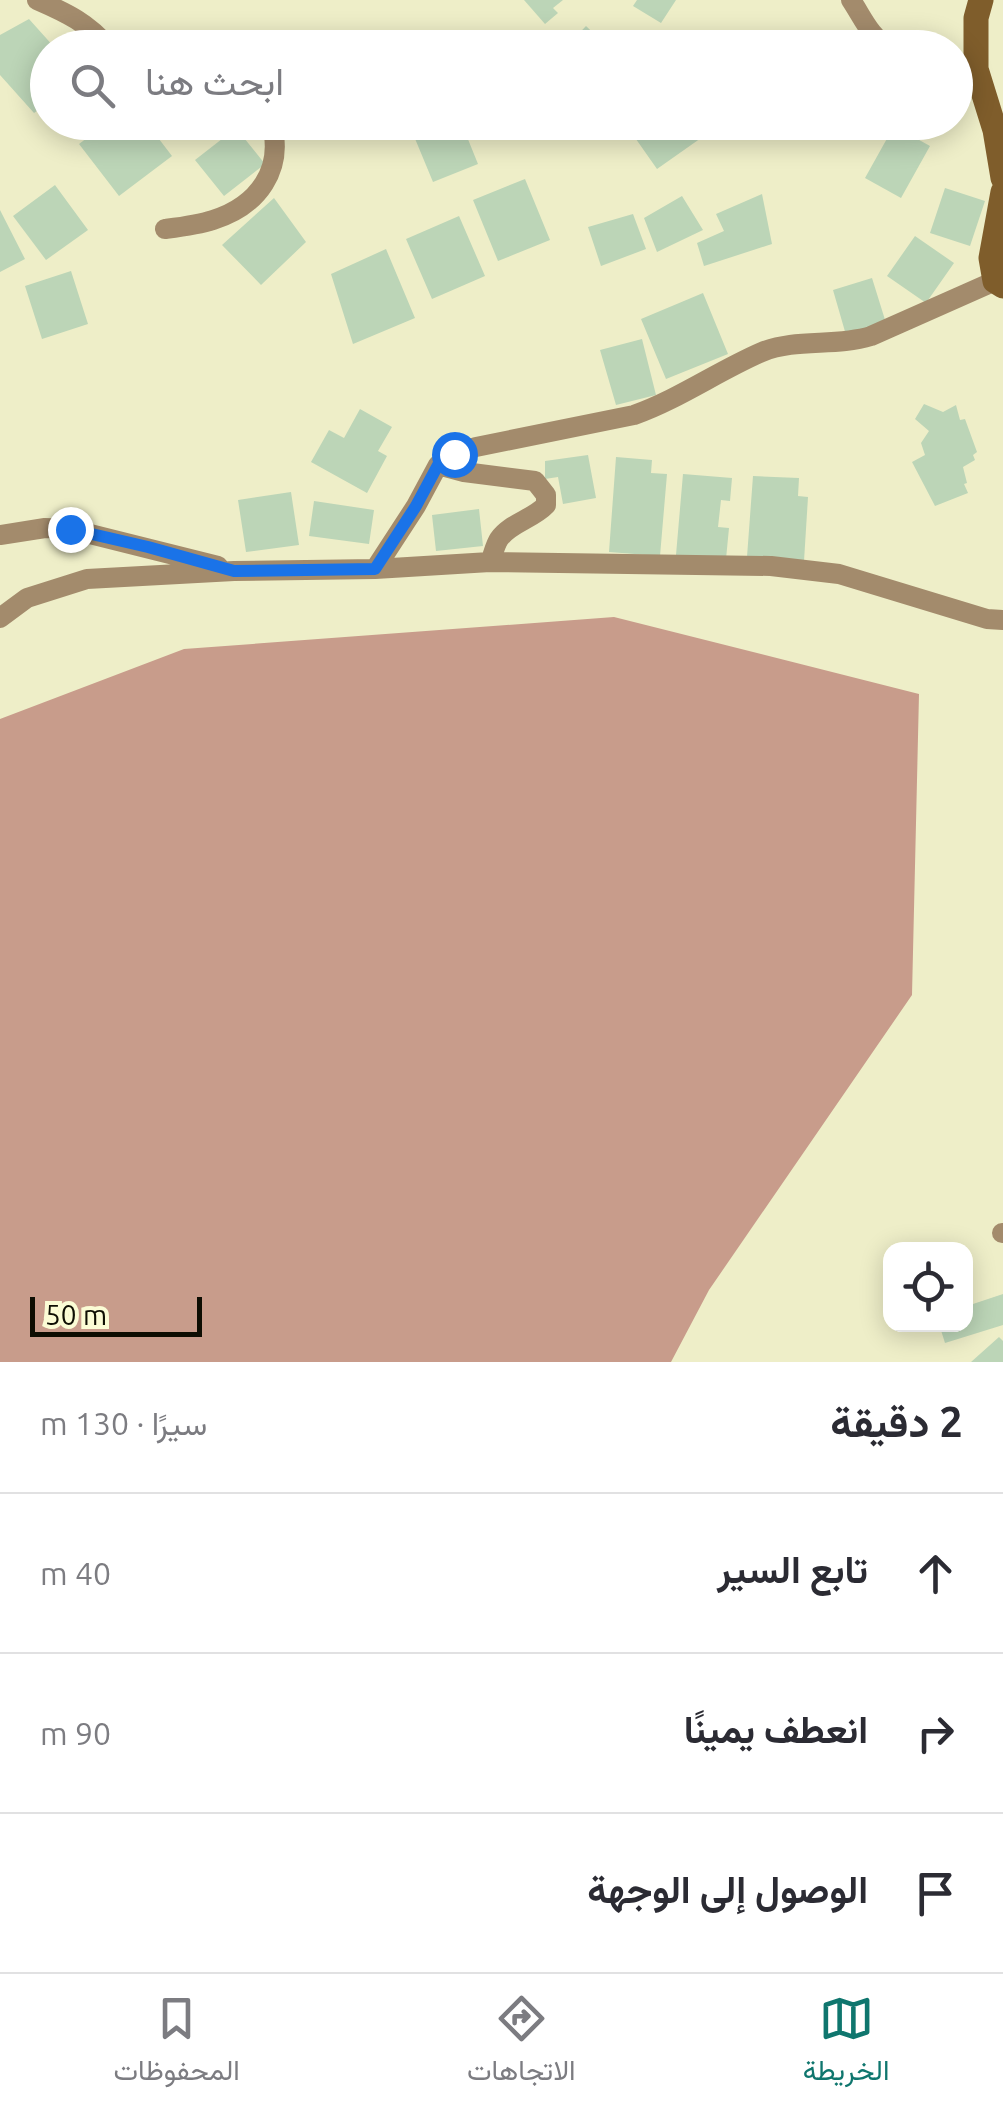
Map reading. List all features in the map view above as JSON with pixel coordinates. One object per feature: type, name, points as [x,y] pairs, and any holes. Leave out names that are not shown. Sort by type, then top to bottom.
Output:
[{"type":"main road","points":[[973,32],[981,0]]},
{"type":"main road","points":[[973,81],[995,130],[1003,178]]},
{"type":"main road","points":[[999,283],[991,258],[1003,192]]},
{"type":"street","points":[[37,0],[94,30]]},
{"type":"street","points":[[851,0],[869,30]]},
{"type":"street","points":[[165,229],[216,220],[243,205],[264,187],[277,148],[275,140]]},
{"type":"street","points":[[375,569],[438,465],[454,454],[634,415],[762,352],[782,346],[850,342],[999,283]]},
{"type":"street","points":[[438,465],[535,481],[546,495],[546,505],[537,514],[500,537],[490,562]]},
{"type":"street","points":[[0,535],[44,528],[70,529],[234,571]]},
{"type":"street","points":[[0,618],[28,598],[87,579],[490,562],[771,566],[839,574],[1003,620]]},
{"type":"shaded area","points":[[614,617],[919,694],[912,995],[709,1290],[671,1362],[0,1362],[0,719],[184,649]]},
{"type":"building","points":[[524,0],[563,0],[553,8],[558,13],[545,24]]},
{"type":"building","points":[[637,0],[676,0],[661,23],[633,6]]},
{"type":"building","points":[[29,19],[39,30],[30,30],[30,109],[0,75],[0,35]]},
{"type":"building","points":[[84,140],[160,140],[172,156],[119,196],[79,144]]},
{"type":"building","points":[[221,140],[246,140],[265,164],[224,196],[195,160]]},
{"type":"building","points":[[416,140],[468,140],[478,164],[433,182]]},
{"type":"building","points":[[637,140],[698,140],[657,169]]},
{"type":"building","points":[[886,140],[919,140],[930,146],[901,198],[865,178]]},
{"type":"building","points":[[525,179],[550,240],[498,261],[473,200]]},
{"type":"building","points":[[55,185],[88,230],[46,260],[13,216]]},
{"type":"building","points":[[945,188],[985,201],[970,246],[930,233]]},
{"type":"building","points":[[762,194],[772,244],[704,266],[697,243],[724,231],[716,214]]},
{"type":"building","points":[[682,196],[703,230],[657,252],[644,218]]},
{"type":"building","points":[[274,198],[306,242],[261,285],[222,245]]},
{"type":"building","points":[[0,210],[25,259],[0,272]]},
{"type":"building","points":[[633,214],[646,249],[601,266],[588,227]]},
{"type":"building","points":[[459,216],[485,276],[432,299],[406,239]]},
{"type":"building","points":[[915,236],[954,263],[926,303],[887,276]]},
{"type":"building","points":[[386,249],[415,318],[353,344],[331,274]]},
{"type":"building","points":[[71,271],[88,324],[42,339],[25,286]]},
{"type":"building","points":[[872,278],[886,323],[846,335],[833,290]]},
{"type":"building","points":[[703,293],[728,354],[666,379],[641,319]]},
{"type":"building","points":[[642,339],[656,395],[616,405],[600,350]]},
{"type":"building","points":[[924,404],[943,412],[956,405],[977,452],[973,455],[975,460],[963,467],[968,493],[935,506],[912,462],[925,455],[921,443],[929,431],[915,419]]},
{"type":"building","points":[[360,409],[392,427],[378,451],[387,456],[367,493],[311,462],[329,430],[344,438]]},
{"type":"building","points":[[588,455],[596,498],[563,504],[558,477],[545,479],[545,461]]},
{"type":"building","points":[[616,457],[652,460],[651,473],[667,474],[660,556],[609,552]]},
{"type":"building","points":[[683,474],[732,478],[730,501],[721,500],[718,527],[729,528],[726,559],[676,555]]},
{"type":"building","points":[[753,476],[799,478],[798,496],[808,497],[804,561],[747,557]]},
{"type":"building","points":[[291,492],[299,545],[246,552],[238,500]]},
{"type":"building","points":[[314,501],[374,510],[369,544],[309,536]]},
{"type":"building","points":[[479,509],[483,546],[436,551],[432,515]]},
{"type":"building","points":[[1003,1294],[1003,1325],[945,1343],[942,1332],[973,1332],[973,1304]]},
{"type":"building","points":[[999,1337],[1003,1341],[1003,1362],[971,1362]]},
{"type":"route","points":[[70,529],[234,571],[375,569],[438,465],[454,454]]}]
